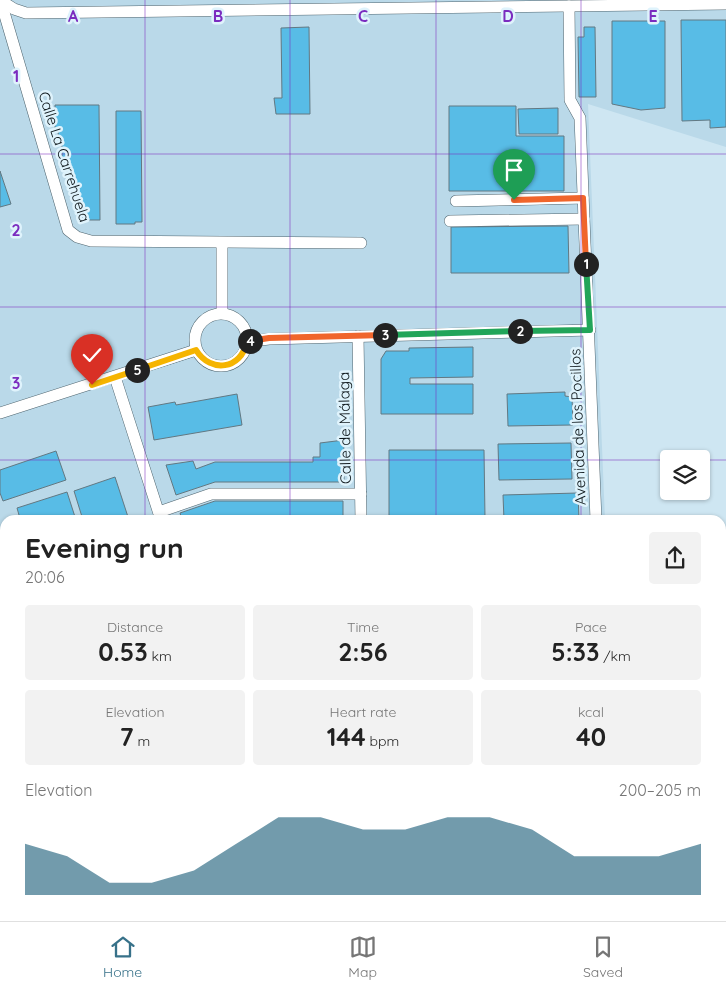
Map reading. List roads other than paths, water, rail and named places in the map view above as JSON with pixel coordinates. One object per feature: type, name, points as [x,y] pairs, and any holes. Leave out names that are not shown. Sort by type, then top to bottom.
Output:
[{"type":"street","points":[[1,1],[14,9],[26,12],[381,4],[521,3],[569,6],[585,3],[726,4]]},
{"type":"street","name":"Calle La Carrehuela","points":[[1,1],[68,230],[77,237],[91,241],[222,244],[361,243]]},
{"type":"street","name":"Avenida de los Pocillos","points":[[569,6],[570,100],[580,118],[590,330],[596,515]]},
{"type":"street","points":[[456,201],[583,198]]},
{"type":"street","points":[[450,221],[584,219]]},
{"type":"street","points":[[222,244],[222,313]]},
{"type":"street","points":[[222,313],[238,320],[247,333],[247,342],[240,357],[225,366],[208,363],[196,350],[194,343],[197,327],[208,316],[222,313]]},
{"type":"street","points":[[247,342],[269,338],[590,330]]},
{"type":"street","name":"Calle de Málaga","points":[[358,336],[361,515]]},
{"type":"street","points":[[0,413],[196,350]]},
{"type":"street","points":[[115,377],[160,515]]},
{"type":"street","points":[[162,515],[211,494],[361,494]]}]
